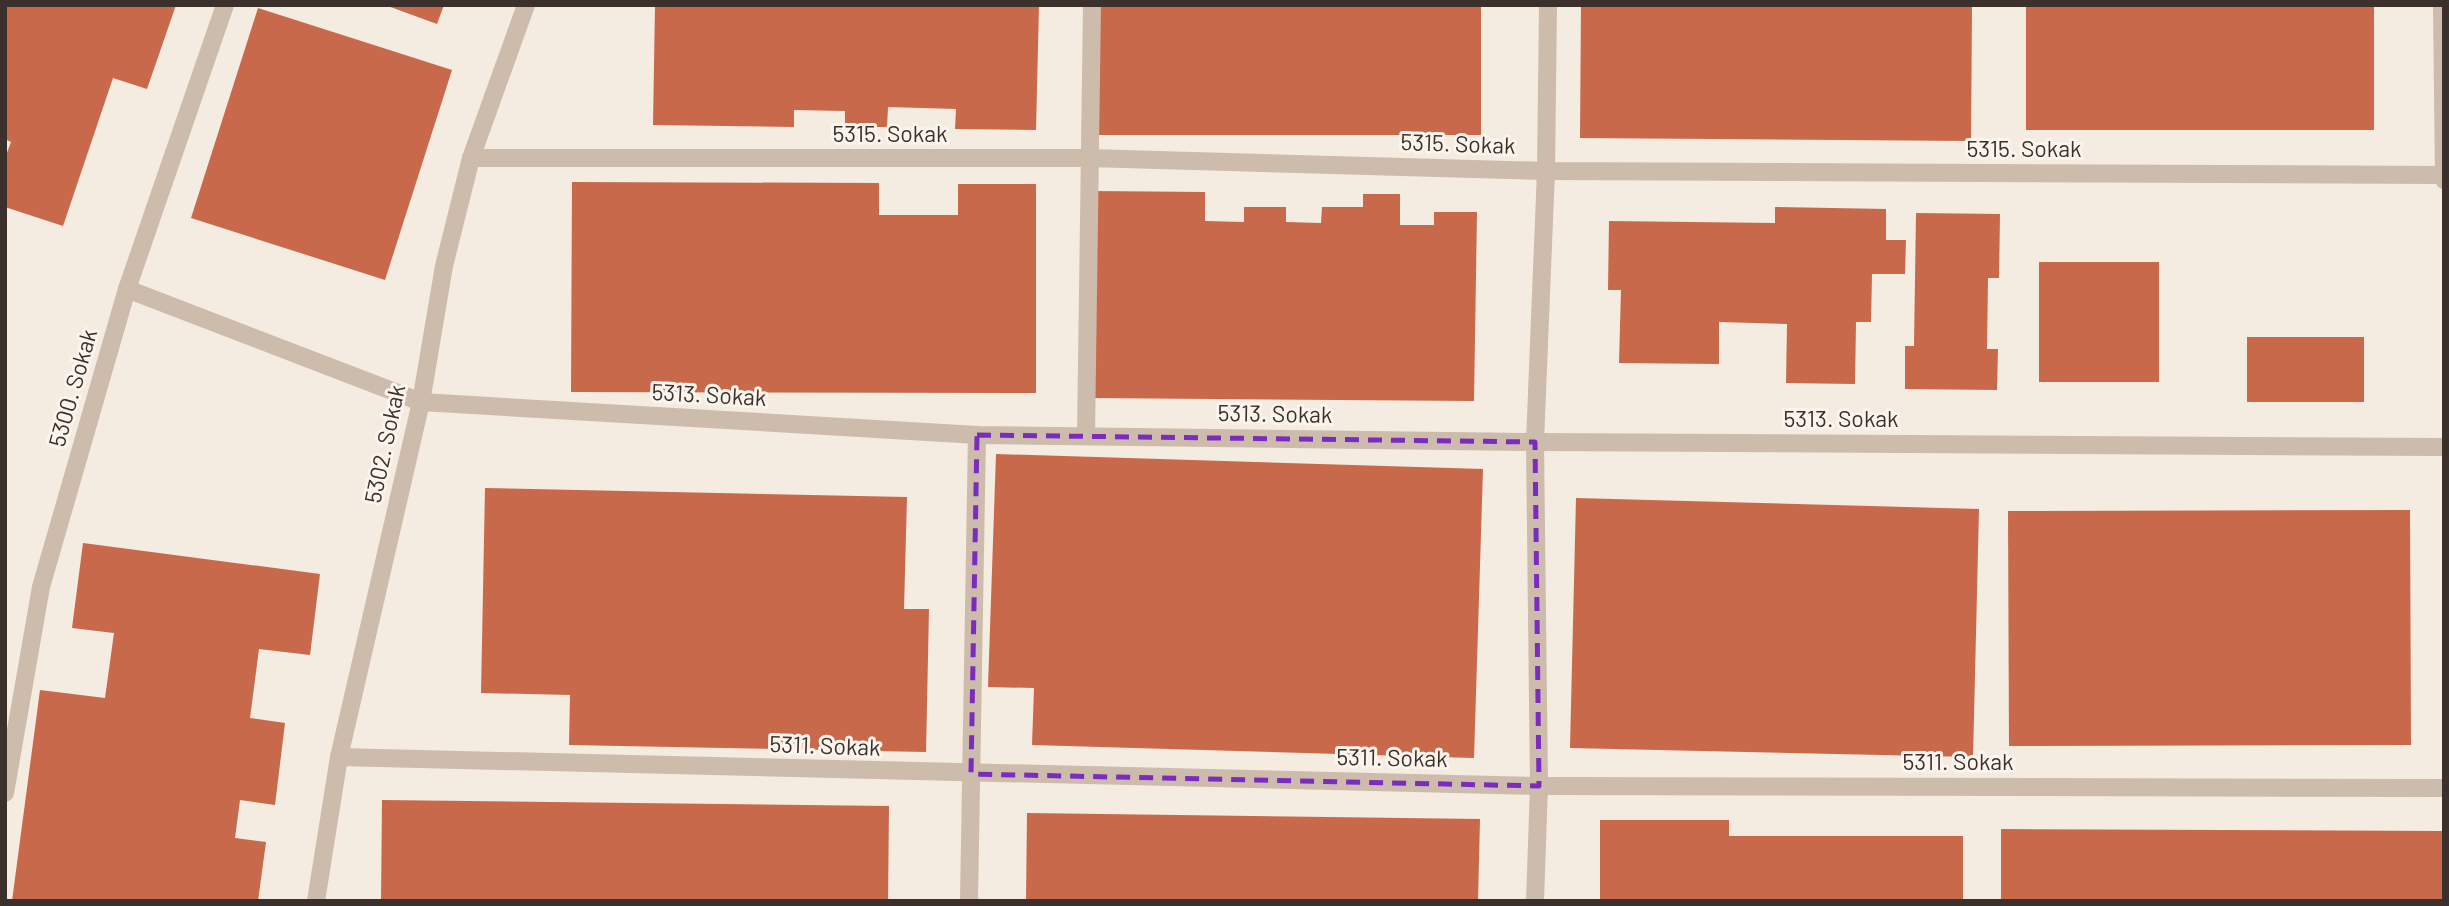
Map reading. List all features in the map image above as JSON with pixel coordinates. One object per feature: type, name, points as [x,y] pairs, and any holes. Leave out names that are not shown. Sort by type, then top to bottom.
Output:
[{"type":"street","name":"5300. Sokak","points":[[5,793],[41,587],[127,289],[225,5]]},
{"type":"street","name":"5302. Sokak","points":[[316,901],[339,757],[421,402],[444,266],[471,158],[526,5]]},
{"type":"street","points":[[1086,436],[1092,5]]},
{"type":"street","points":[[1535,901],[1539,786],[1535,442],[1546,171],[1548,5]]},
{"type":"street","points":[[2442,5],[2444,178]]},
{"type":"street","name":"5315. Sokak","points":[[471,158],[1089,158],[1546,171],[2444,178]]},
{"type":"street","name":"5313. Sokak","points":[[127,289],[421,402],[976,435],[1535,442],[2444,447]]},
{"type":"street","points":[[969,901],[976,435]]},
{"type":"street","name":"5311. Sokak","points":[[339,757],[1539,786],[2444,788]]},
{"type":"highlighted area","points":[[977,435],[1535,442],[1539,786],[971,774]]},
{"type":"building","points":[[5,5],[176,5],[147,89],[113,78],[63,226],[5,207],[5,158],[11,142],[5,139]]},
{"type":"building","points":[[385,5],[444,5],[437,24]]},
{"type":"building","points":[[655,5],[1039,5],[1036,130],[955,129],[956,109],[888,107],[887,127],[845,127],[845,111],[794,110],[794,127],[653,125]]},
{"type":"building","points":[[1095,5],[1481,5],[1481,135],[1095,135]]},
{"type":"building","points":[[1581,5],[1972,5],[1971,141],[1580,138]]},
{"type":"building","points":[[2026,5],[2374,5],[2374,130],[2026,130]]},
{"type":"building","points":[[258,8],[452,70],[385,280],[191,218]]},
{"type":"building","points":[[572,182],[879,183],[879,215],[958,215],[958,184],[1036,184],[1036,393],[571,392]]},
{"type":"building","points":[[1094,191],[1205,192],[1205,221],[1244,222],[1244,207],[1286,207],[1286,222],[1321,223],[1322,207],[1363,207],[1363,194],[1400,194],[1400,225],[1434,225],[1434,212],[1477,212],[1474,401],[1092,398]]},
{"type":"building","points":[[1775,207],[1886,209],[1886,240],[1906,240],[1905,274],[1872,274],[1871,322],[1856,322],[1855,384],[1786,383],[1787,324],[1719,322],[1719,364],[1619,363],[1621,290],[1608,290],[1609,221],[1775,223]]},
{"type":"building","points":[[1916,213],[2000,214],[1999,278],[1988,278],[1987,349],[1998,349],[1997,390],[1905,389],[1905,346],[1914,346]]},
{"type":"building","points":[[2039,262],[2159,262],[2159,382],[2039,382]]},
{"type":"building","points":[[2247,337],[2364,337],[2364,402],[2247,402]]},
{"type":"building","points":[[996,454],[1483,469],[1474,758],[1032,745],[1034,688],[988,687]]},
{"type":"building","points":[[485,488],[907,497],[904,609],[929,609],[926,752],[569,745],[570,695],[481,693]]},
{"type":"building","points":[[1576,498],[1979,509],[1973,757],[1570,748]]},
{"type":"building","points":[[2410,510],[2411,745],[2009,746],[2008,511]]},
{"type":"building","points":[[83,543],[320,574],[310,655],[259,649],[250,718],[285,723],[275,805],[240,800],[235,838],[266,842],[258,901],[12,901],[40,690],[105,698],[114,633],[72,628]]},
{"type":"building","points":[[382,800],[889,806],[888,901],[381,901]]},
{"type":"building","points":[[1027,813],[1480,819],[1478,901],[1026,901]]},
{"type":"building","points":[[1600,820],[1729,820],[1729,836],[1963,836],[1963,901],[1600,901]]},
{"type":"building","points":[[2001,829],[2444,831],[2444,901],[2001,901]]}]
